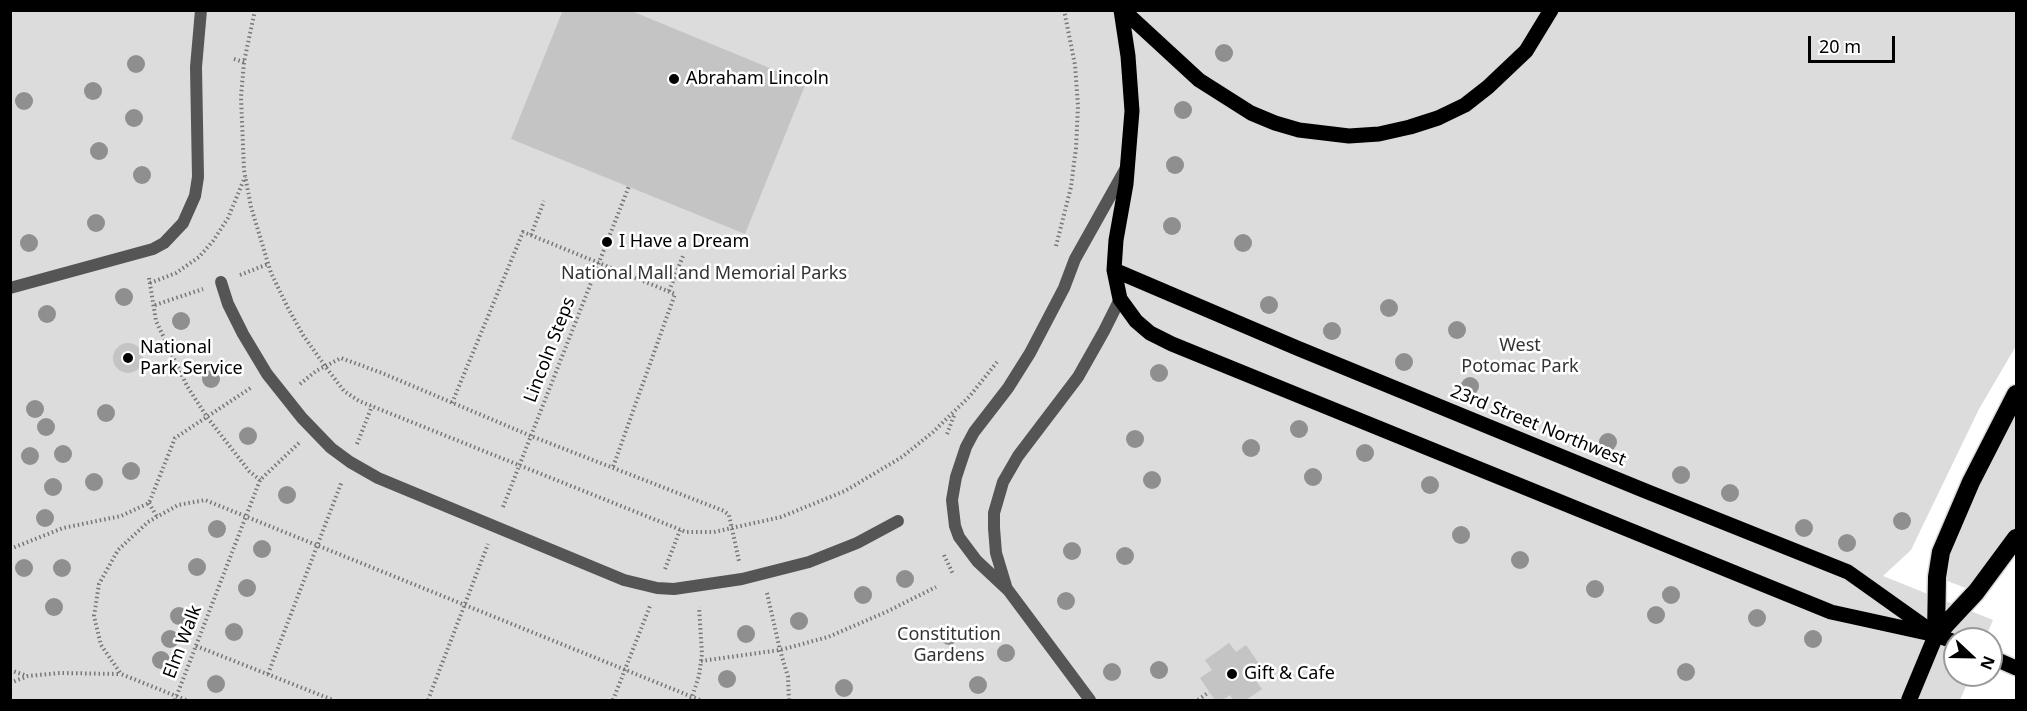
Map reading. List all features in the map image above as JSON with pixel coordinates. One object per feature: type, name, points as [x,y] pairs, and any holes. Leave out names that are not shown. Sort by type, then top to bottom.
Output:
[{"type":"highway","points":[[1936,635],[1937,577],[1941,552],[1971,482],[2016,394]]},
{"type":"highway","points":[[1909,700],[1936,635],[1976,592],[2016,538]]},
{"type":"main road","points":[[1122,10],[1200,80],[1251,113],[1299,130],[1349,136],[1379,134],[1410,127],[1438,118],[1465,105],[1526,51],[1551,10]]},
{"type":"main road","points":[[1119,299],[1114,270],[1116,240],[1129,163],[1132,111],[1132,84],[1122,10]]},
{"type":"main road","name":"23rd Street Northwest","points":[[1114,270],[1329,361],[1848,572],[1936,635]]},
{"type":"main road","name":"23rd Street Northwest","points":[[1119,299],[1143,328],[1172,344],[1832,612],[1943,638]]},
{"type":"street","points":[[10,288],[142,253],[164,243],[174,234],[190,210],[195,196],[198,158],[196,67],[201,10]]},
{"type":"street","points":[[1090,700],[1008,590],[977,561],[959,537],[952,510],[953,489],[957,471],[974,432],[1008,388],[1041,334],[1075,259],[1129,163]]},
{"type":"street","points":[[221,282],[228,304],[243,334],[269,376],[313,430],[331,448],[378,478],[624,580],[657,588],[674,589],[742,579],[809,562],[857,543],[897,521]]},
{"type":"street","points":[[1008,590],[1000,568],[994,535],[994,513],[1003,482],[1018,456],[1078,377],[1099,341],[1119,299]]},
{"type":"path","points":[[255,10],[244,62],[241,97],[245,176],[251,207],[268,264],[303,335],[344,391],[359,401],[686,532],[714,532],[781,517],[845,491],[902,457],[933,432],[969,397],[999,360]]},
{"type":"path","points":[[1053,256],[1062,229],[1071,187],[1078,106],[1075,65],[1064,10]]},
{"type":"path","points":[[234,59],[244,62]]},
{"type":"path","points":[[245,176],[228,218],[199,257],[176,273],[150,280],[156,321],[187,386],[207,417],[249,471],[260,480],[313,430]]},
{"type":"path","name":"Lincoln Steps","points":[[523,455],[629,186]]},
{"type":"path","points":[[531,235],[544,201]]},
{"type":"path","points":[[452,404],[523,232],[531,235],[675,294],[613,467]]},
{"type":"path","points":[[669,291],[683,256]]},
{"type":"path","points":[[155,305],[268,264]]},
{"type":"path","points":[[285,396],[325,366],[341,358],[382,373],[531,436],[724,511],[729,515],[733,528],[742,579]]},
{"type":"path","points":[[10,549],[63,528],[121,516],[149,503],[175,438],[269,376]]},
{"type":"path","name":"Elm Walk","points":[[176,698],[260,480]]},
{"type":"path","points":[[121,674],[101,645],[94,616],[99,584],[118,550],[148,522],[178,505],[205,500],[692,699],[700,700]]},
{"type":"path","points":[[149,503],[158,517]]},
{"type":"path","points":[[268,674],[317,545]]},
{"type":"path","points":[[763,574],[788,676],[789,700]]},
{"type":"path","points":[[692,699],[701,661],[701,627],[697,587]]},
{"type":"path","points":[[701,661],[780,650],[828,637],[936,587]]},
{"type":"path","points":[[428,700],[460,617]]},
{"type":"path","points":[[196,646],[333,700]]},
{"type":"path","points":[[10,670],[28,676]]},
{"type":"path","points":[[613,700],[624,670]]},
{"type":"path","points":[[10,683],[28,676],[60,673],[121,674],[176,698],[186,700]]},
{"type":"path","points":[[1198,700],[1209,692]]},
{"type":"green space","name":"West Potomac Park","points":[[10,11],[2016,11],[2016,346],[1979,409],[1911,550],[1883,576],[1993,620],[1990,627],[1943,627],[1943,687],[1966,687],[1960,700],[11,700]]},
{"type":"green space","points":[[2016,394],[2016,538],[1976,592],[1937,577]]},
{"type":"building","points":[[563,10],[629,10],[806,83],[745,234],[511,139]]},
{"type":"building","name":"National Park Service","points":[[128,343],[139,347],[143,358],[139,369],[128,373],[117,369],[113,358],[117,347]]},
{"type":"building","name":"Gift & Cafe","points":[[1229,643],[1236,652],[1246,645],[1264,671],[1254,678],[1262,689],[1246,700],[1233,700],[1230,695],[1223,700],[1215,700],[1200,678],[1212,670],[1205,660]]},
{"type":"place","name":"Abraham Lincoln","points":[[674,79]]},
{"type":"place","name":"I Have a Dream","points":[[607,242]]},
{"type":"place","name":"National Park Service","points":[[128,358]]},
{"type":"place","name":"Gift & Cafe","points":[[1232,674]]},
{"type":"park label","name":"National Mall and Memorial Parks","points":[[704,274]]},
{"type":"park label","name":"Constitution Gardens","points":[[949,645]]}]
